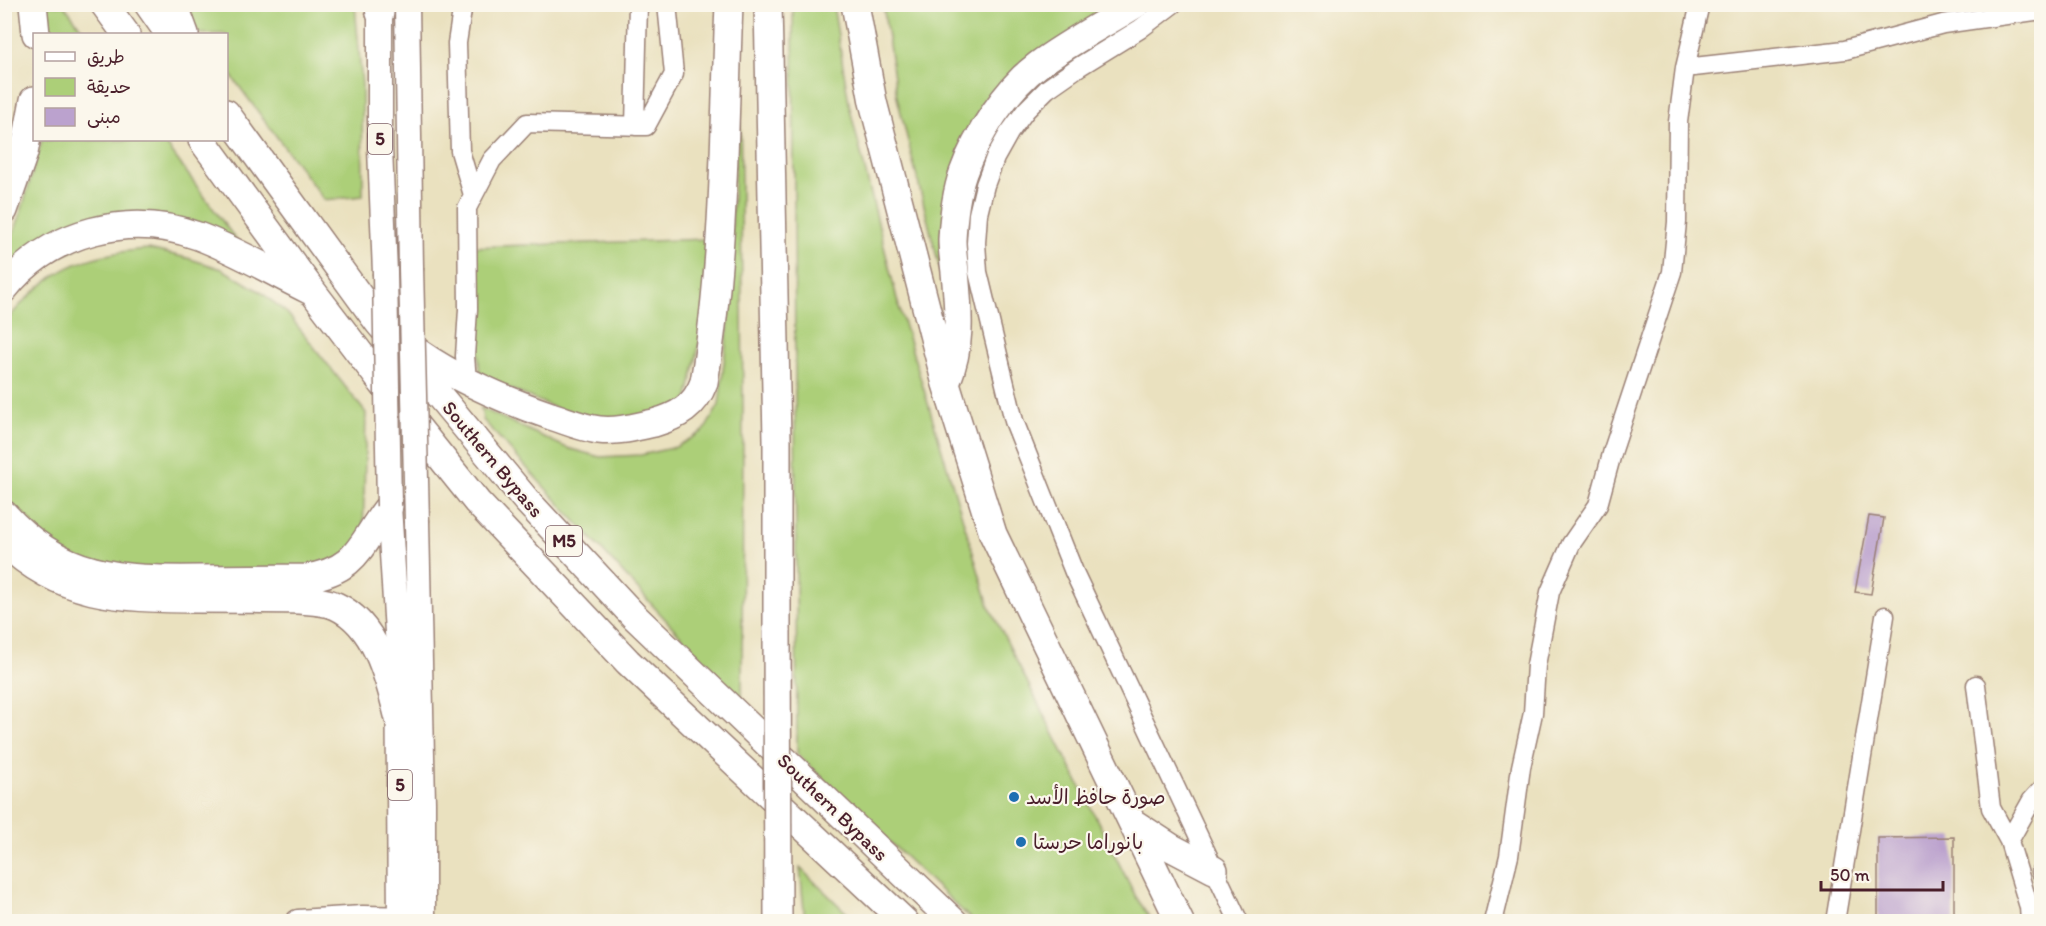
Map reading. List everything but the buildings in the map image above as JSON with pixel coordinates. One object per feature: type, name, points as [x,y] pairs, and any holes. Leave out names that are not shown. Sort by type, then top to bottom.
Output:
[{"type":"highway","points":[[33,4],[36,33]]},
{"type":"highway","points":[[104,4],[125,33]]},
{"type":"highway","points":[[148,4],[168,33]]},
{"type":"highway","points":[[174,4],[185,33]]},
{"type":"highway","points":[[378,322],[433,363],[467,381],[525,407],[585,427],[600,430],[630,429],[675,416],[690,406],[701,391],[706,372],[716,276],[723,178],[729,4]]},
{"type":"highway","points":[[768,4],[777,440],[778,921]]},
{"type":"highway","points":[[855,4],[873,102],[946,384],[993,534],[1180,921]]},
{"type":"highway","points":[[946,384],[954,361],[960,321],[952,241],[963,174],[974,149],[1001,104],[1037,65],[1136,4]]},
{"type":"highway","points":[[4,210],[24,153],[33,105]]},
{"type":"highway","name":"Southern Bypass","points":[[228,116],[378,322],[526,500],[634,616],[954,921]]},
{"type":"highway","name":"Southern Bypass","points":[[203,141],[313,292],[477,502],[628,662],[905,921]]},
{"type":"highway","points":[[4,289],[18,272],[45,251],[69,239],[94,230],[146,225],[198,236],[313,292]]},
{"type":"highway","points":[[4,514],[38,545],[55,556],[83,568],[112,576],[160,580],[306,578],[320,576],[347,563],[359,553],[389,506]]},
{"type":"highway","points":[[4,542],[34,567],[56,579],[88,590],[131,598],[299,600],[326,603],[337,607],[365,630],[386,675],[400,723]]},
{"type":"highway","points":[[1132,822],[1172,848],[1214,870]]},
{"type":"main road","name":"5","points":[[407,4],[417,522],[409,648],[400,723],[411,920]]},
{"type":"main road","name":"5","points":[[380,7],[380,148],[385,273],[389,506],[409,648],[423,803],[411,920]]},
{"type":"main road","points":[[298,921],[353,918],[411,920]]},
{"type":"street","points":[[463,4],[457,43],[460,151],[473,195]]},
{"type":"street","points":[[635,126],[638,4]]},
{"type":"street","points":[[467,381],[465,356],[468,309],[467,208],[473,195],[492,160],[527,123],[646,126],[674,74],[667,4]]},
{"type":"street","points":[[1173,4],[1140,29],[1047,89],[1026,110],[1004,141],[985,185],[978,214],[976,243],[978,272],[1014,421],[1074,572],[1239,921]]},
{"type":"street","points":[[1493,921],[1509,856],[1521,767],[1533,713],[1536,665],[1550,592],[1571,544],[1598,505],[1613,450],[1672,272],[1677,222],[1678,122],[1685,68],[1700,4]]},
{"type":"street","points":[[1685,68],[1845,50],[1943,24],[2042,10]]},
{"type":"street","points":[[1835,921],[1885,616]]},
{"type":"street","points":[[1976,685],[1991,808],[2009,841],[2029,907],[2030,921]]},
{"type":"street","points":[[2009,841],[2032,800],[2042,789]]},
{"type":"green space","points":[[44,5],[64,5],[85,33],[47,33]]},
{"type":"green space","points":[[182,5],[355,5],[362,85],[363,196],[324,200],[228,71],[228,33],[199,33],[183,13]]},
{"type":"green space","points":[[793,5],[833,5],[850,109],[899,307],[989,606],[1136,897],[1152,921],[973,921],[797,754]]},
{"type":"green space","points":[[883,5],[1136,5],[990,110],[941,232],[941,274],[897,97]]},
{"type":"green space","points":[[740,88],[743,405],[742,703],[483,420],[481,408],[567,448],[600,457],[641,455],[676,447],[704,431],[719,405],[730,311],[732,212]]},
{"type":"green space","points":[[42,141],[164,141],[253,263],[228,251],[111,230],[5,286],[4,259],[19,219]]},
{"type":"green space","points":[[708,239],[706,313],[685,411],[602,428],[480,376],[471,247]]},
{"type":"green space","points":[[149,249],[222,269],[261,292],[288,314],[366,413],[363,540],[324,577],[106,582],[5,509],[5,322],[36,289],[68,268],[104,255]]},
{"type":"green space","points":[[800,868],[855,921],[805,921]]},
{"type":"place","name":"صورة حافظ الأسد","points":[[1014,797]]},
{"type":"place","name":"بانوراما حرستا","points":[[1021,842]]}]
